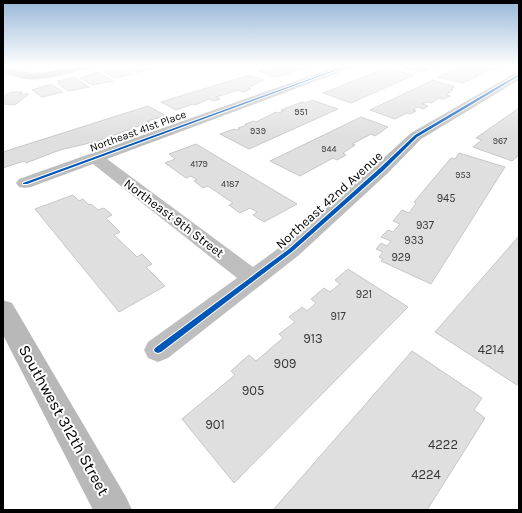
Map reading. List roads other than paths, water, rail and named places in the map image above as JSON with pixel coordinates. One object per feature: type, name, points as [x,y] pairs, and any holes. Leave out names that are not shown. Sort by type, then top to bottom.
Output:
[{"type":"main road","name":"Southwest 312th Street","points":[[3,310],[113,510]]},
{"type":"street","name":"Northeast 41st Place","points":[[25,183],[281,90]]},
{"type":"street","name":"Northeast 42nd Avenue","points":[[158,350],[291,250],[382,169],[416,136],[494,90]]},
{"type":"street","name":"Northeast 9th Street","points":[[95,157],[253,279]]}]
